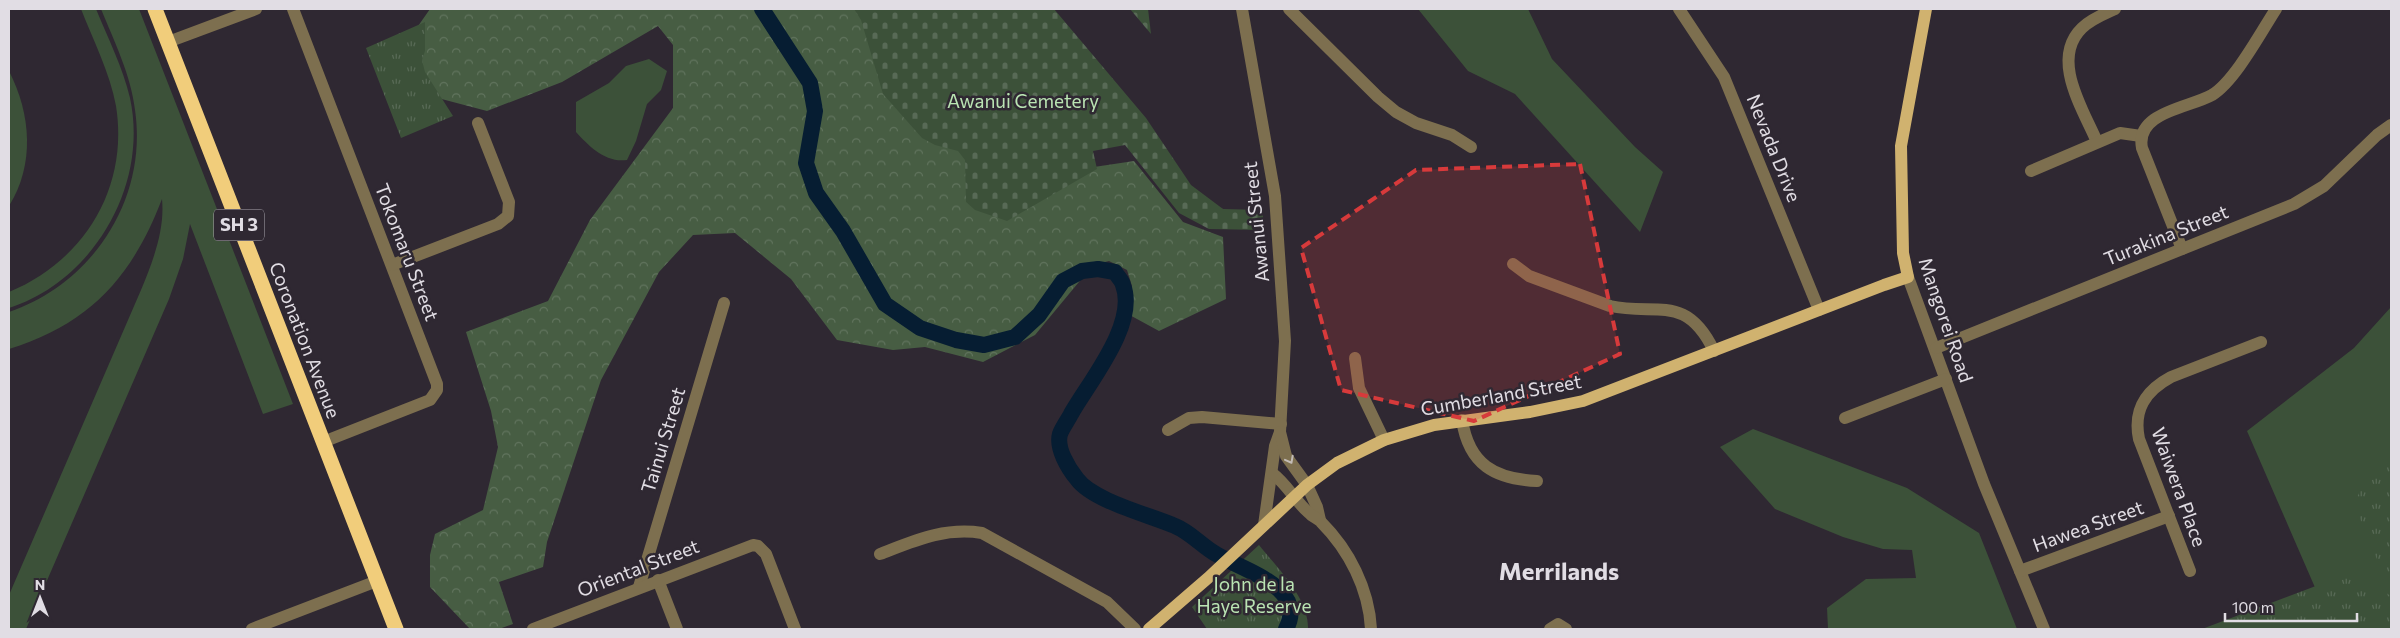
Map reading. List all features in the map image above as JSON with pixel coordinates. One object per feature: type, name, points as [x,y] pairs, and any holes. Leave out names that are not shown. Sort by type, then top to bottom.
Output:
[{"type":"highway","name":"Coronation Avenue","points":[[155,9],[396,629]]},
{"type":"main road","name":"Mangorei Road","points":[[1908,277],[1903,253],[1901,146],[1926,9]]},
{"type":"main road","name":"Cumberland Street","points":[[1148,629],[1212,574],[1306,485],[1338,463],[1384,440],[1415,430],[1462,420],[1530,412],[1583,401],[1908,277]]},
{"type":"street","points":[[168,42],[256,9]]},
{"type":"street","name":"Tokomaru Street","points":[[293,9],[435,377],[437,390],[430,400],[323,442]]},
{"type":"street","name":"Awanui Street","points":[[1242,9],[1275,196],[1286,341],[1281,428],[1286,456],[1306,485],[1317,507],[1320,520]]},
{"type":"street","points":[[1290,9],[1378,97],[1396,112],[1416,123],[1452,135],[1471,147]]},
{"type":"street","name":"Nevada Drive","points":[[1679,9],[1724,77],[1819,310]]},
{"type":"street","points":[[2097,142],[2070,77],[2068,57],[2074,37],[2082,28],[2115,9]]},
{"type":"street","points":[[2182,249],[2146,159],[2141,136],[2144,129],[2157,118],[2198,101],[2220,89],[2276,9]]},
{"type":"street","points":[[392,265],[498,224],[508,216],[509,202],[478,123]]},
{"type":"street","name":"Turakina Street","points":[[1936,348],[2294,204],[2324,186],[2377,135],[2391,125]]},
{"type":"street","points":[[2031,170],[2120,133],[2141,136]]},
{"type":"street","points":[[1512,264],[1528,276],[1610,306],[1622,309],[1667,309],[1678,313],[1698,326],[1714,351]]},
{"type":"street","name":"Mangorei Road","points":[[1908,277],[1936,348],[1984,484],[2044,629]]},
{"type":"street","name":"Tainui Street","points":[[639,587],[724,303]]},
{"type":"street","name":"Waiwera Place","points":[[2190,570],[2139,439],[2137,416],[2140,405],[2157,384],[2261,342]]},
{"type":"street","points":[[1355,358],[1359,388],[1384,440]]},
{"type":"street","points":[[1845,418],[1946,379]]},
{"type":"street","points":[[1168,430],[1189,418],[1202,417],[1281,428]]},
{"type":"street","points":[[1462,420],[1470,450],[1483,464],[1506,477],[1537,481]]},
{"type":"street","name":"Awanui Street","points":[[1264,525],[1275,446],[1281,428]]},
{"type":"street","points":[[1272,473],[1310,514],[1320,520],[1338,541],[1360,579],[1371,617],[1371,629]]},
{"type":"street","name":"Hawea Street","points":[[2020,571],[2169,516]]},
{"type":"street","points":[[880,554],[930,535],[965,530],[982,533],[1107,602],[1135,629]]},
{"type":"street","name":"Oriental Street","points":[[538,628],[747,546],[758,546],[766,554],[794,629]]},
{"type":"street","points":[[658,580],[677,629]]},
{"type":"street","points":[[252,629],[377,581]]},
{"type":"street","points":[[1550,629],[1558,624],[1566,629]]},
{"type":"highlighted area","points":[[1580,164],[1620,354],[1474,421],[1341,390],[1301,248],[1416,170]]},
{"type":"green space","points":[[81,9],[96,9],[123,76],[130,98],[134,131],[131,164],[122,196],[108,226],[89,253],[66,276],[39,295],[9,308],[9,292],[36,278],[59,261],[79,241],[96,218],[108,193],[115,165],[118,136],[116,106],[105,69]]},
{"type":"green space","points":[[101,9],[139,9],[293,404],[263,414],[190,224],[183,259],[169,299],[26,629],[9,629],[9,595],[141,290],[154,257],[162,222],[162,199],[137,252],[105,294],[63,326],[38,339],[9,349],[9,312],[39,299],[66,281],[89,259],[108,234],[123,205],[133,175],[137,143],[133,97],[121,58]]},
{"type":"green space","points":[[430,9],[888,9],[1074,170],[1134,161],[1183,222],[1223,237],[1226,299],[1159,331],[1126,313],[1132,286],[1127,270],[1109,261],[1093,265],[1035,335],[983,362],[925,347],[893,350],[837,340],[791,279],[735,233],[693,235],[659,272],[601,380],[547,542],[543,567],[499,582],[513,624],[499,629],[470,629],[430,587],[430,555],[435,534],[483,510],[498,447],[491,411],[466,332],[548,301],[590,220],[673,108],[673,45],[658,26],[562,82],[487,111],[434,97],[415,66],[416,29]]},
{"type":"green space","name":"Awanui Cemetery","points":[[854,9],[1054,9],[1146,118],[1191,185],[1223,209],[1262,210],[1265,230],[1209,229],[1179,213],[1125,145],[1093,151],[1097,169],[1007,221],[975,210],[966,202],[965,160],[958,151],[935,145],[922,138],[883,94],[861,20]]},
{"type":"green space","points":[[1130,9],[1148,9],[1151,34]]},
{"type":"green space","points":[[1418,9],[1528,9],[1552,59],[1635,147],[1663,172],[1640,232],[1515,94],[1468,71]]},
{"type":"green space","points":[[425,22],[425,51],[422,60],[425,72],[453,116],[401,138],[366,48]]},
{"type":"green space","points":[[649,59],[667,71],[661,90],[647,104],[636,141],[627,160],[612,159],[592,148],[576,132],[576,102],[609,83],[626,66]]},
{"type":"green space","points":[[9,71],[22,104],[27,139],[23,173],[9,206]]},
{"type":"green space","points":[[2391,307],[2391,629],[2320,599],[2247,431],[2354,348]]},
{"type":"green space","points":[[1753,429],[1907,488],[1979,533],[2017,629],[1828,629],[1827,608],[1866,579],[1916,578],[1912,550],[1883,549],[1843,537],[1775,509],[1720,447]]},
{"type":"green space","points":[[2391,460],[2391,593],[2354,504],[2365,480]]},
{"type":"green space","name":"John de la Haye Reserve","points":[[1259,545],[1298,595],[1307,617],[1308,629],[1207,629],[1192,607]]},
{"type":"green space","points":[[2353,572],[2391,596],[2391,629],[2202,629]]},
{"type":"waterway","points":[[762,9],[810,83],[815,111],[806,163],[816,193],[843,231],[885,304],[920,328],[956,340],[984,345],[1015,337],[1039,315],[1063,281],[1082,271],[1098,269],[1115,272],[1123,285],[1126,300],[1124,317],[1118,335],[1109,352],[1060,434],[1059,440],[1064,458],[1077,479],[1096,494],[1108,501],[1180,529],[1216,554],[1269,582],[1280,591],[1288,602],[1290,614],[1286,629]]},
{"type":"district","name":"Merrilands","points":[[1559,572]]}]
